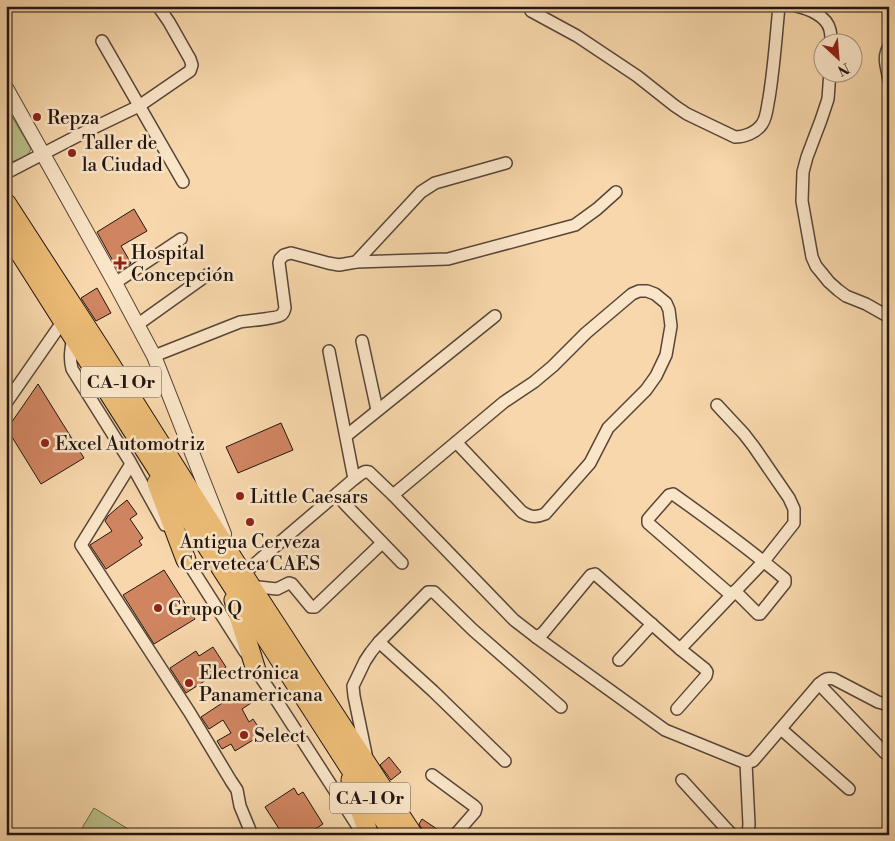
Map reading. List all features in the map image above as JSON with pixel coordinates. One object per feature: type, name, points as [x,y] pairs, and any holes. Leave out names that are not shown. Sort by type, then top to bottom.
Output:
[{"type":"highway","name":"CA-1 Or","points":[[6,203],[68,321],[147,453],[355,732],[369,768],[414,835]]},
{"type":"highway","name":"CA-1 Or","points":[[6,231],[68,321],[202,496],[239,575],[346,762],[394,835]]},
{"type":"highway","points":[[147,453],[186,560]]},
{"type":"highway","points":[[239,575],[256,670]]},
{"type":"highway","points":[[346,762],[369,835]]},
{"type":"street","points":[[6,173],[139,106],[190,71],[192,68],[186,50],[158,6]]},
{"type":"street","points":[[532,11],[577,36],[637,76],[687,114],[735,137],[741,137],[760,127],[765,117],[773,77],[779,6]]},
{"type":"street","points":[[796,6],[821,16],[830,32]]},
{"type":"street","points":[[102,41],[183,182]]},
{"type":"street","points":[[889,47],[886,50],[885,58],[889,80]]},
{"type":"street","points":[[829,82],[828,99],[803,172],[802,201],[812,257],[816,266],[838,290],[889,318]]},
{"type":"street","points":[[6,88],[116,283],[154,356],[202,496]]},
{"type":"street","points":[[356,262],[421,192],[435,183],[506,163]]},
{"type":"street","points":[[154,356],[240,322],[279,317],[283,314],[285,308],[279,263],[284,255],[290,253],[339,265],[356,262],[448,259],[575,225],[616,192]]},
{"type":"street","points":[[116,283],[181,240]]},
{"type":"street","points":[[138,324],[207,275]]},
{"type":"street","points":[[393,495],[456,442],[504,402],[534,382],[586,333],[632,294],[639,291],[648,291],[666,303],[671,326],[666,355],[657,375],[646,390],[608,428],[590,462],[544,514],[537,517],[529,516],[522,512],[456,442]]},
{"type":"street","points":[[346,436],[495,316]]},
{"type":"street","points":[[6,403],[68,321]]},
{"type":"street","points":[[68,321],[72,369],[131,464],[186,560],[363,835]]},
{"type":"street","points":[[362,341],[377,410]]},
{"type":"street","points":[[330,351],[354,479]]},
{"type":"street","points":[[680,649],[764,561],[794,523],[794,509],[789,498],[754,446],[717,405]]},
{"type":"street","points":[[131,464],[80,545],[190,713],[232,781],[240,806],[243,835]]},
{"type":"street","points":[[382,542],[315,607],[311,607],[292,584],[277,589],[239,575],[366,471],[393,495],[511,617],[665,730],[746,763],[753,761],[819,684],[829,677],[878,702],[889,705]]},
{"type":"street","points":[[673,494],[764,561],[786,581],[761,613],[758,614],[648,523],[648,519],[669,495],[673,494]]},
{"type":"street","points":[[344,503],[402,562]]},
{"type":"street","points":[[536,637],[543,633],[593,574],[595,574],[707,672],[706,676],[677,709]]},
{"type":"street","points":[[269,616],[277,589]]},
{"type":"street","points":[[355,732],[353,686],[365,660],[379,642],[431,591],[561,707]]},
{"type":"street","points":[[619,660],[652,624]]},
{"type":"street","points":[[379,642],[505,761]]},
{"type":"street","points":[[819,684],[885,753]]},
{"type":"street","points":[[781,729],[849,789]]},
{"type":"street","points":[[746,763],[748,835]]},
{"type":"street","points":[[432,776],[476,808],[455,835]]},
{"type":"street","points":[[682,780],[732,835]]},
{"type":"street","points":[[240,806],[252,835]]},
{"type":"green space","points":[[6,106],[31,149],[27,156],[6,164]]},
{"type":"green space","points":[[94,808],[138,835],[82,835],[79,833]]},
{"type":"building","points":[[134,209],[147,231],[121,246],[131,263],[119,272],[97,232]]},
{"type":"building","points":[[97,288],[111,313],[96,321],[81,298]]},
{"type":"building","name":"Excel Automotriz","points":[[38,384],[84,458],[41,484],[7,429]]},
{"type":"building","points":[[281,423],[293,450],[238,473],[226,447]]},
{"type":"building","points":[[127,500],[137,514],[130,519],[143,538],[139,541],[142,545],[106,569],[90,545],[112,531],[105,521],[108,516]]},
{"type":"building","name":"Grupo Q","points":[[164,570],[195,619],[154,644],[123,595]]},
{"type":"building","name":"Electrónica Panamericana","points":[[213,647],[226,667],[186,693],[170,668],[196,651],[199,656]]},
{"type":"building","points":[[242,690],[251,703],[242,709],[249,722],[253,719],[263,734],[235,751],[231,744],[222,749],[217,741],[231,733],[223,720],[209,729],[201,717]]},
{"type":"building","points":[[389,757],[401,772],[391,780],[380,765]]},
{"type":"building","points":[[294,788],[298,795],[303,792],[323,824],[306,835],[283,835],[265,807]]},
{"type":"building","points":[[422,819],[446,835],[425,835],[419,824]]},
{"type":"place","name":"Repza","points":[[37,117]]},
{"type":"place","name":"Taller de la Ciudad","points":[[72,153]]},
{"type":"place","name":"Hospital Concepción","points":[[120,263]]},
{"type":"place","name":"Excel Automotriz","points":[[45,443]]},
{"type":"place","name":"Little Caesars","points":[[240,496]]},
{"type":"place","name":"Antigua Cerveza Cerveteca CAES","points":[[250,522]]},
{"type":"place","name":"Grupo Q","points":[[158,608]]},
{"type":"place","name":"Electrónica Panamericana","points":[[189,683]]},
{"type":"place","name":"Select","points":[[244,735]]}]
